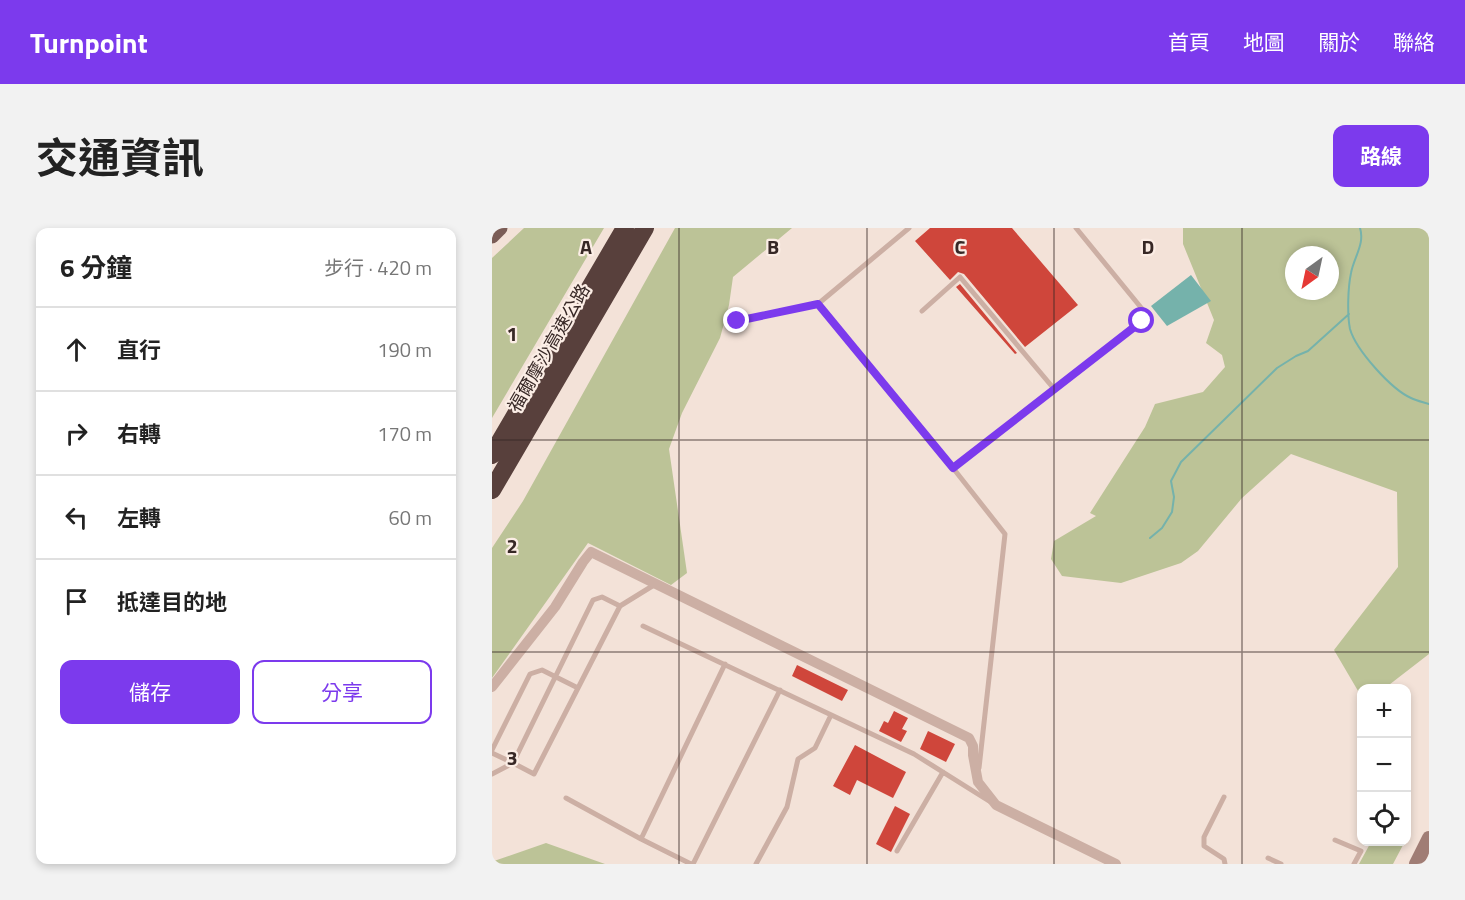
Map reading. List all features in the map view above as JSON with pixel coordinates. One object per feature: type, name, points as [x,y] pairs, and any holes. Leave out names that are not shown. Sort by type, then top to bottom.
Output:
[{"type":"highway","name":"福爾摩沙高速公路","points":[[492,490],[623,249],[625,228]]},
{"type":"highway","name":"福爾摩沙高速公路","points":[[492,455],[623,249],[645,228]]},
{"type":"main road","points":[[492,236],[500,228]]},
{"type":"street","points":[[492,687],[555,607],[591,552],[969,738],[974,746],[973,755],[978,782],[996,805],[1116,864]]},
{"type":"street","points":[[1416,864],[1429,838]]},
{"type":"lane","points":[[737,321],[818,304],[909,228]]},
{"type":"lane","points":[[953,468],[1142,321],[1143,310],[1076,228]]},
{"type":"lane","points":[[922,310],[960,277],[1055,390]]},
{"type":"lane","points":[[818,304],[1005,534],[978,782]]},
{"type":"lane","points":[[578,688],[542,670],[530,674],[492,752],[534,774],[620,606],[655,584]]},
{"type":"lane","points":[[492,774],[513,764],[593,600],[602,597],[620,606]]},
{"type":"lane","points":[[643,626],[914,754],[996,805]]},
{"type":"lane","points":[[641,839],[724,664]]},
{"type":"lane","points":[[566,798],[692,864],[780,690]]},
{"type":"lane","points":[[756,864],[787,807],[798,759],[815,748],[831,715]]},
{"type":"lane","points":[[897,851],[943,772]]},
{"type":"lane","points":[[1224,797],[1204,837],[1204,846],[1224,859],[1225,864]]},
{"type":"lane","points":[[1335,840],[1360,851],[1354,864]]},
{"type":"lane","points":[[1268,858],[1281,864]]},
{"type":"green space","points":[[524,228],[604,228],[492,418],[492,258]]},
{"type":"green space","points":[[675,228],[792,228],[733,277],[729,305],[720,338],[682,413],[669,449],[687,573],[671,585],[588,543],[492,678],[492,548],[523,501]]},
{"type":"green space","points":[[1183,228],[1429,228],[1429,654],[1390,684],[1357,684],[1357,689],[1334,650],[1398,567],[1397,492],[1291,454],[1242,498],[1198,551],[1181,563],[1121,583],[1062,576],[1051,559],[1054,541],[1096,516],[1090,513],[1145,427],[1155,404],[1203,392],[1225,367],[1222,355],[1206,343],[1214,320],[1183,244]]},
{"type":"green space","points":[[546,843],[605,864],[494,864],[494,861]]},
{"type":"green space","points":[[1369,846],[1402,846],[1393,864],[1359,864]]},
{"type":"water","points":[[1191,275],[1211,301],[1167,326],[1151,306]]},
{"type":"building","points":[[930,228],[1012,228],[1078,305],[1025,347],[964,274],[958,272],[950,280],[915,241]]},
{"type":"building","points":[[960,284],[1017,353],[1015,354],[956,287]]},
{"type":"building","points":[[797,665],[848,690],[842,701],[792,676]]},
{"type":"building","points":[[894,711],[908,718],[902,729],[907,731],[901,742],[879,731],[884,721],[888,723]]},
{"type":"building","points":[[928,731],[955,744],[946,762],[920,749]]},
{"type":"building","points":[[855,745],[906,772],[893,798],[857,780],[850,795],[833,786]]},
{"type":"building","points":[[895,806],[910,814],[891,852],[876,844]]},
{"type":"waterway","points":[[1360,228],[1361,240],[1352,267],[1349,286],[1350,329],[1359,347],[1384,378],[1413,399],[1429,404]]},
{"type":"waterway","points":[[1150,538],[1162,528],[1172,512],[1174,497],[1171,481],[1181,462],[1277,368],[1308,351],[1349,314]]},
{"type":"route","points":[[737,321],[818,304],[953,468],[1142,321]]}]
